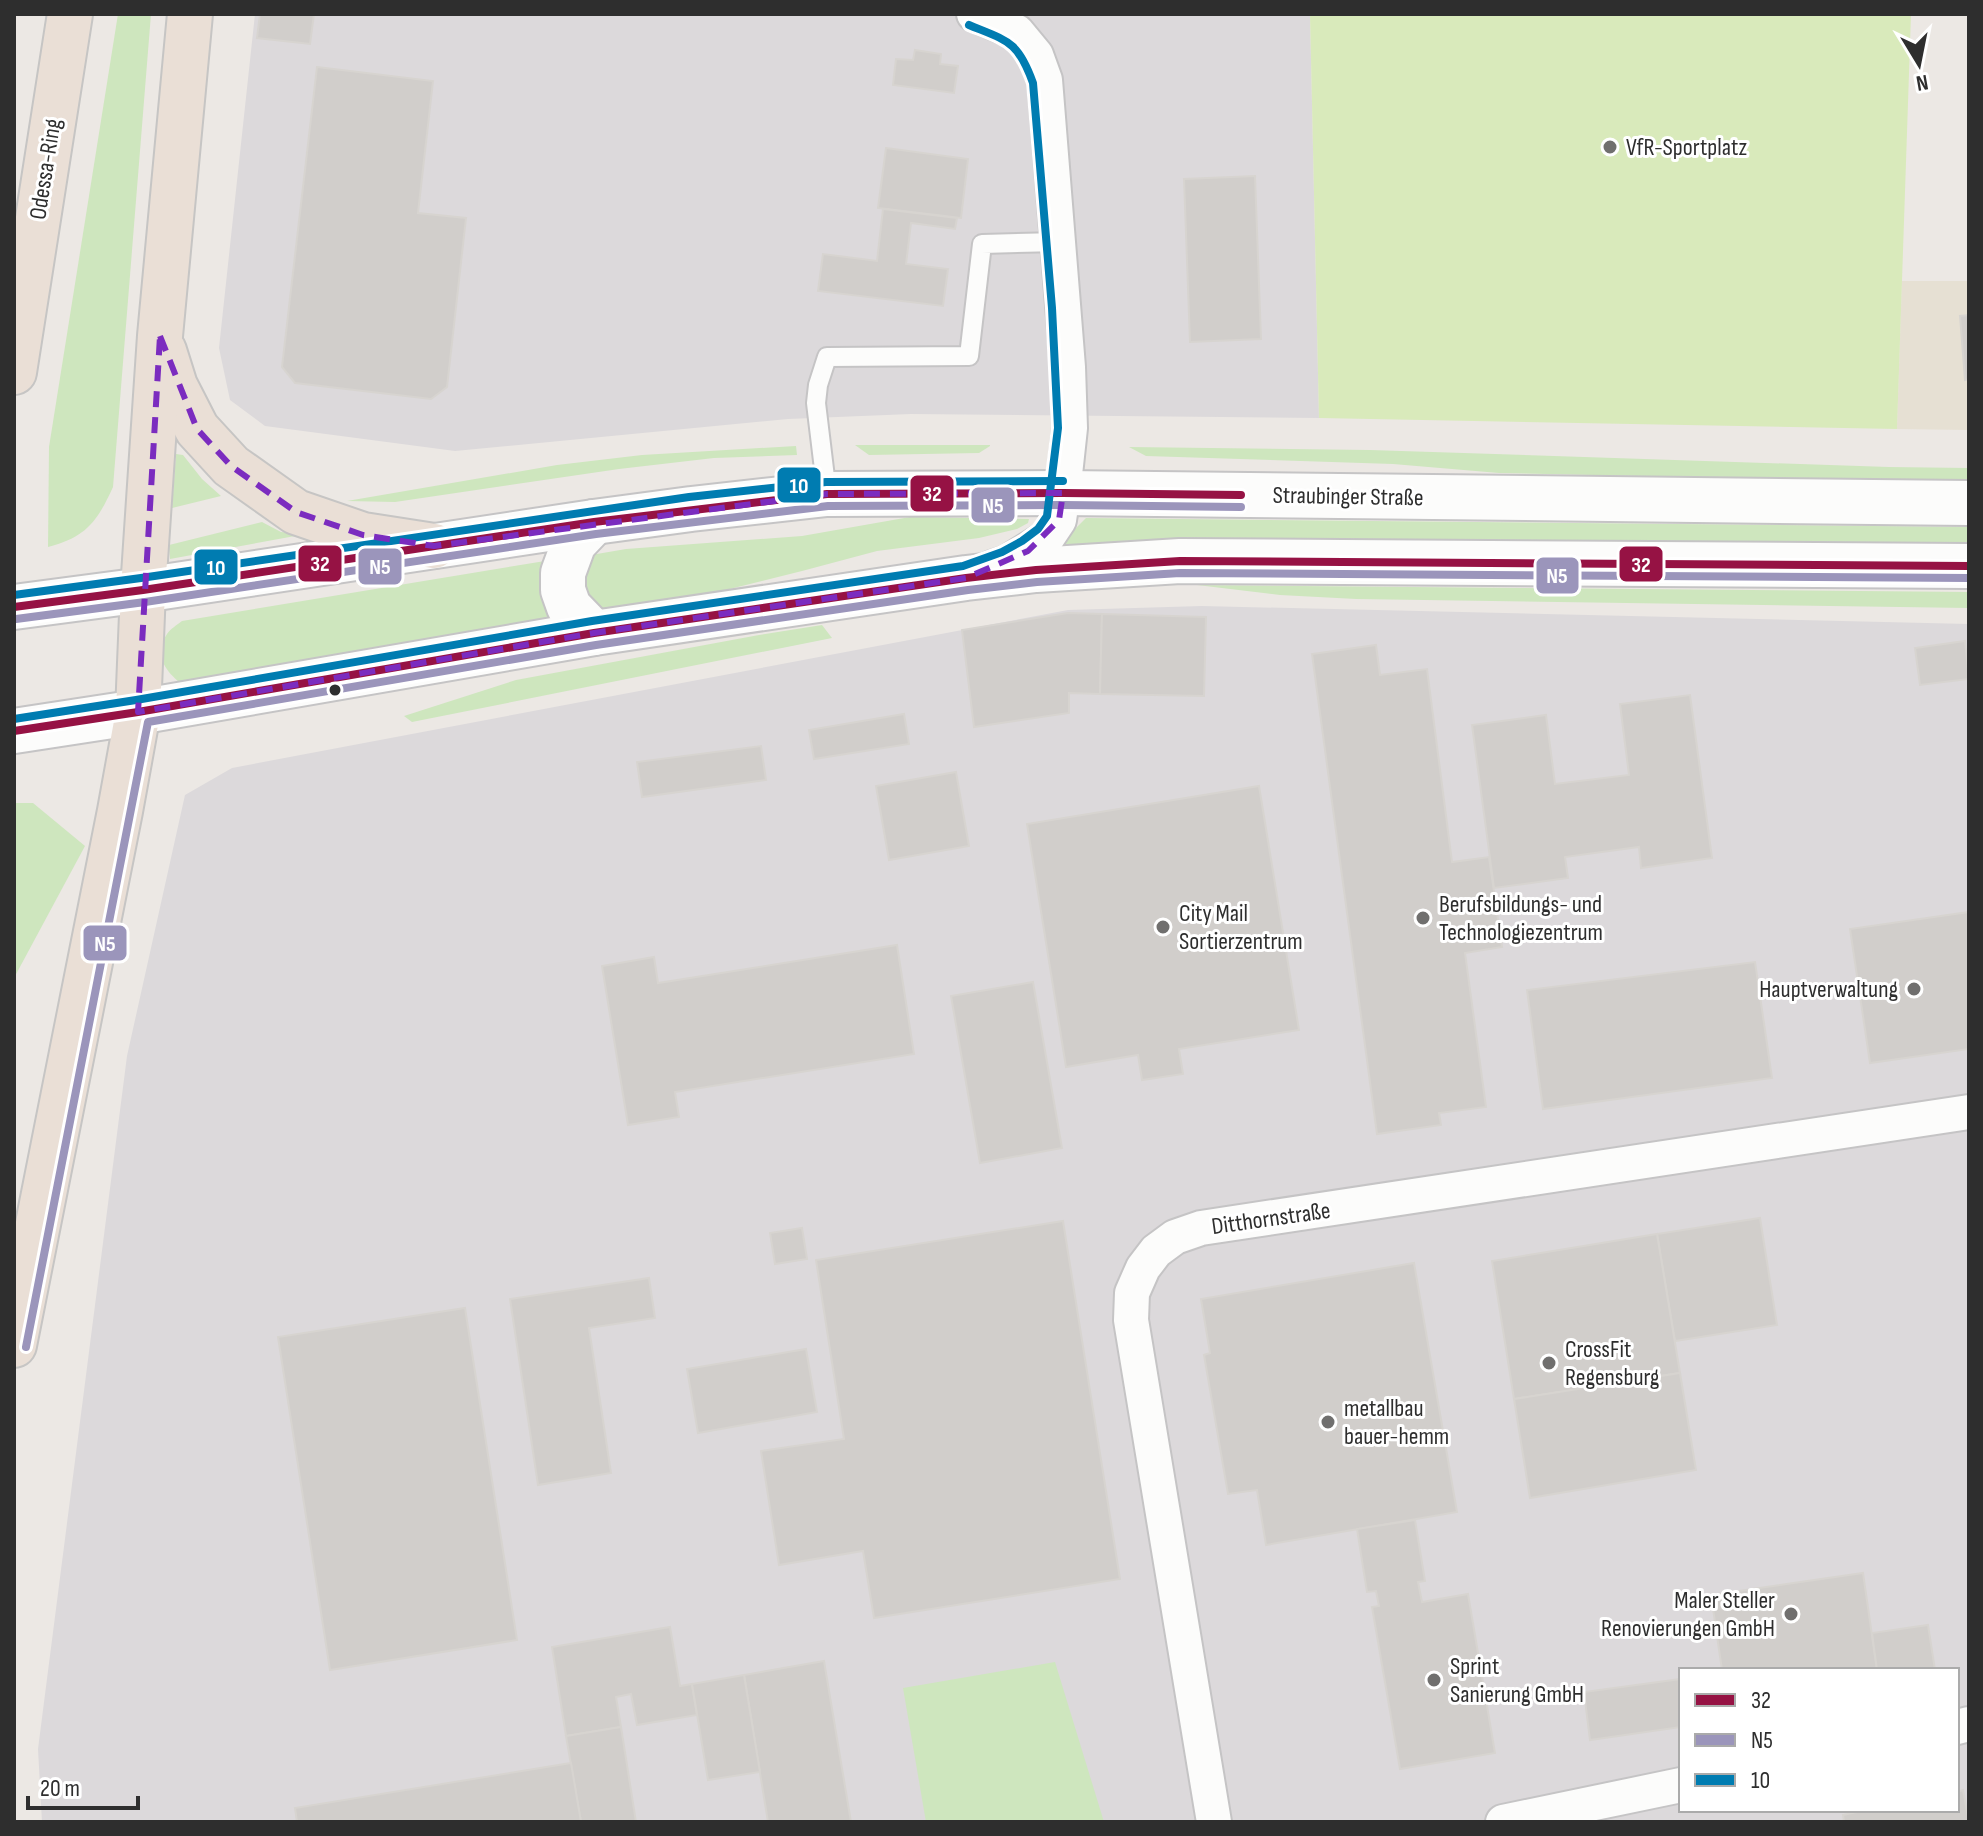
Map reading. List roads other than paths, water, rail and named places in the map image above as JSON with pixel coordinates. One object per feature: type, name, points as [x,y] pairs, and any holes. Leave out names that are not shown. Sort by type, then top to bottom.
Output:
[{"type":"highway","name":"Odessa-Ring","points":[[14,372],[70,14]]},
{"type":"highway","points":[[14,1345],[138,712],[160,336],[190,14]]},
{"type":"highway","points":[[160,336],[175,386],[197,429],[231,466],[296,512],[363,535],[434,546]]},
{"type":"main road","name":"Straubinger Straße","points":[[14,607],[594,522],[827,494],[1063,493],[1969,503]]},
{"type":"main road","points":[[594,522],[574,543],[563,573],[563,590],[569,607],[594,633]]},
{"type":"main road","points":[[14,731],[594,633],[1036,570],[1180,561],[1969,566]]},
{"type":"street","points":[[966,578],[1007,563],[1047,538],[1059,520],[1070,428],[1045,80],[1023,23],[974,14]]},
{"type":"street","name":"Ditthornstraße","points":[[1214,1822],[1131,1320],[1132,1293],[1143,1268],[1156,1251],[1175,1237],[1201,1228],[1969,1112]]},
{"type":"street","points":[[1503,1822],[1679,1785]]},
{"type":"lane","points":[[827,494],[816,403],[827,357],[969,356],[982,244],[1059,242]]},
{"type":"place","name":"VfR-Sportplatz","points":[[1610,147]]},
{"type":"place","name":"Berufsbildungs- und Technologiezentrum","points":[[1423,918]]},
{"type":"place","name":"City Mail Sortierzentrum","points":[[1163,927]]},
{"type":"place","name":"Hauptverwaltung","points":[[1914,989]]},
{"type":"place","name":"CrossFit Regensburg","points":[[1549,1363]]},
{"type":"place","name":"metallbau bauer-hemm","points":[[1328,1422]]},
{"type":"place","name":"Maler Steller Renovierungen GmbH","points":[[1791,1614]]},
{"type":"place","name":"Sprint Sanierung GmbH","points":[[1434,1680]]}]
